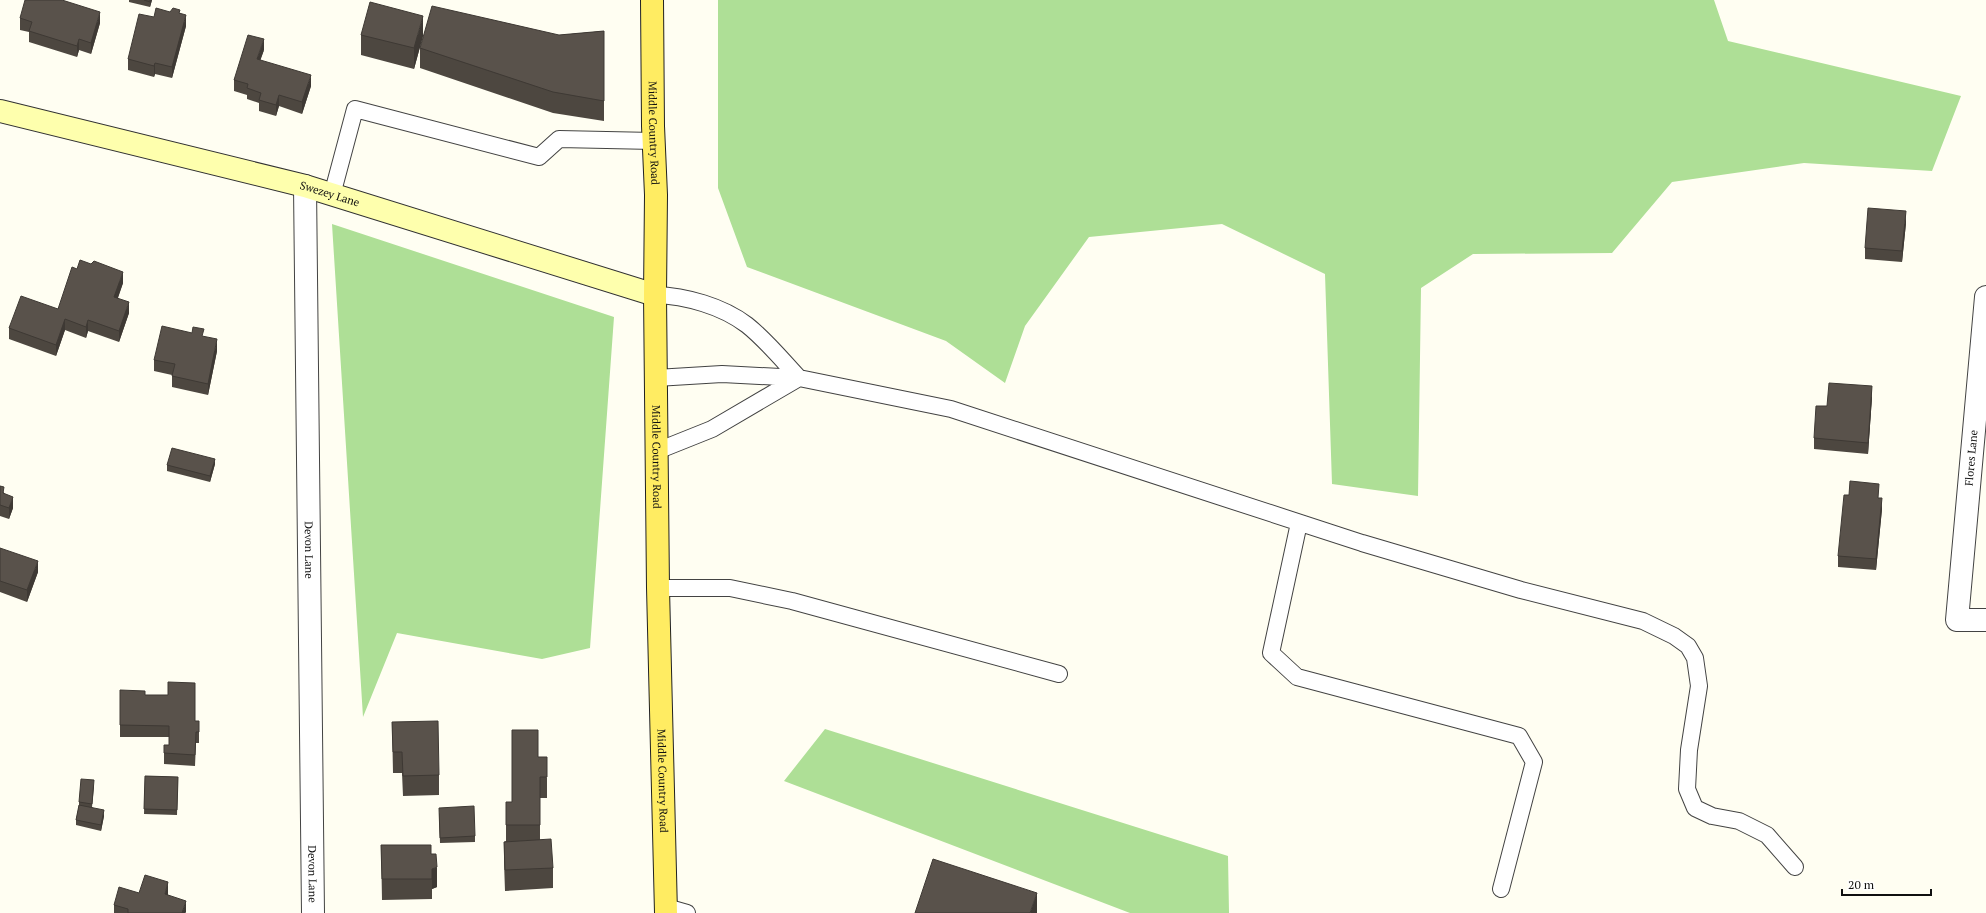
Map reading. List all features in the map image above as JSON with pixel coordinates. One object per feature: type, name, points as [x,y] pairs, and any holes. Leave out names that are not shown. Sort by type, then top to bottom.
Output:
[{"type":"main road","name":"Middle Country Road","points":[[652,0],[656,195],[655,295],[658,588],[673,911]]},
{"type":"street","name":"Swezey Lane","points":[[0,111],[305,186],[655,295]]},
{"type":"street","name":"Devon Lane","points":[[305,186],[313,913]]},
{"type":"street","name":"Flores Lane","points":[[1986,296],[1957,620],[1986,620]]},
{"type":"lane","points":[[332,195],[355,109],[539,157],[559,140],[654,141]]},
{"type":"lane","points":[[655,295],[667,295],[711,305],[734,317],[748,326],[800,378]]},
{"type":"lane","points":[[656,378],[722,374],[800,378],[951,409],[1299,523],[1521,590],[1643,621],[1674,636],[1688,646],[1695,658],[1699,686],[1689,750],[1687,789],[1695,808],[1712,816],[1739,821],[1767,835],[1795,867]]},
{"type":"lane","points":[[657,451],[712,429],[800,378]]},
{"type":"lane","points":[[1299,523],[1271,653],[1297,677],[1519,736],[1534,762],[1501,888]]},
{"type":"lane","points":[[658,588],[730,588],[792,601],[1058,674]]},
{"type":"green space","points":[[718,0],[1714,0],[1728,41],[1961,96],[1932,171],[1804,163],[1672,182],[1612,253],[1473,254],[1421,288],[1418,496],[1332,484],[1325,274],[1222,224],[1089,237],[1025,326],[1005,383],[946,341],[747,267],[718,188]]},
{"type":"green space","points":[[332,224],[614,317],[590,648],[542,659],[397,633],[363,717]]},
{"type":"green space","points":[[825,729],[1228,856],[1229,913],[1130,913],[784,781]]},
{"type":"building","points":[[25,0],[62,0],[100,12],[91,43],[79,39],[77,46],[29,31],[32,22],[20,18]]},
{"type":"building","points":[[370,2],[423,16],[414,48],[361,35]]},
{"type":"building","points":[[432,6],[559,35],[604,31],[604,101],[553,92],[420,48]]},
{"type":"building","points":[[156,8],[170,12],[173,8],[180,10],[179,13],[186,15],[172,67],[155,63],[154,66],[128,59],[139,14],[154,17]]},
{"type":"building","points":[[248,35],[264,39],[257,59],[311,75],[302,102],[279,95],[276,105],[259,100],[261,93],[247,88],[248,84],[234,80]]},
{"type":"building","points":[[1868,208],[1906,211],[1902,251],[1865,248]]},
{"type":"building","points":[[80,260],[91,264],[94,261],[123,272],[114,297],[129,302],[119,331],[88,320],[86,327],[65,319],[56,345],[9,328],[21,296],[58,309],[72,267],[77,269]]},
{"type":"building","points":[[162,326],[192,333],[193,327],[204,329],[202,336],[217,339],[208,384],[172,376],[175,364],[154,360]]},
{"type":"building","points":[[1829,383],[1872,386],[1868,443],[1814,438],[1816,406],[1827,406]]},
{"type":"building","points":[[172,448],[215,459],[210,476],[167,465]]},
{"type":"building","points":[[1850,481],[1879,484],[1878,498],[1882,498],[1876,559],[1838,556],[1844,495],[1849,495]]},
{"type":"building","points":[[0,486],[4,487],[3,493],[13,497],[9,508],[0,505]]},
{"type":"building","points":[[0,548],[38,561],[27,590],[0,581]]},
{"type":"building","points":[[168,682],[195,683],[195,721],[199,721],[199,732],[196,732],[195,755],[164,753],[164,745],[169,745],[169,726],[120,725],[120,690],[145,691],[145,695],[168,695]]},
{"type":"building","points":[[438,721],[439,775],[403,776],[402,752],[393,752],[392,722]]},
{"type":"building","points":[[512,730],[538,730],[538,757],[547,757],[547,777],[540,777],[540,825],[506,825],[506,802],[512,802]]},
{"type":"building","points":[[145,776],[178,777],[177,810],[144,809]]},
{"type":"building","points":[[81,779],[94,780],[92,804],[79,802]]},
{"type":"building","points":[[79,805],[104,810],[101,825],[76,820]]},
{"type":"building","points":[[474,806],[475,836],[440,838],[439,808]]},
{"type":"building","points":[[551,839],[553,868],[505,870],[504,842]]},
{"type":"building","points":[[381,845],[431,845],[431,854],[436,854],[437,867],[432,869],[432,879],[382,879]]},
{"type":"building","points":[[933,859],[1037,893],[1030,913],[915,913]]},
{"type":"building","points":[[145,875],[168,882],[165,894],[186,901],[182,913],[128,913],[128,909],[114,905],[119,887],[139,893]]}]
